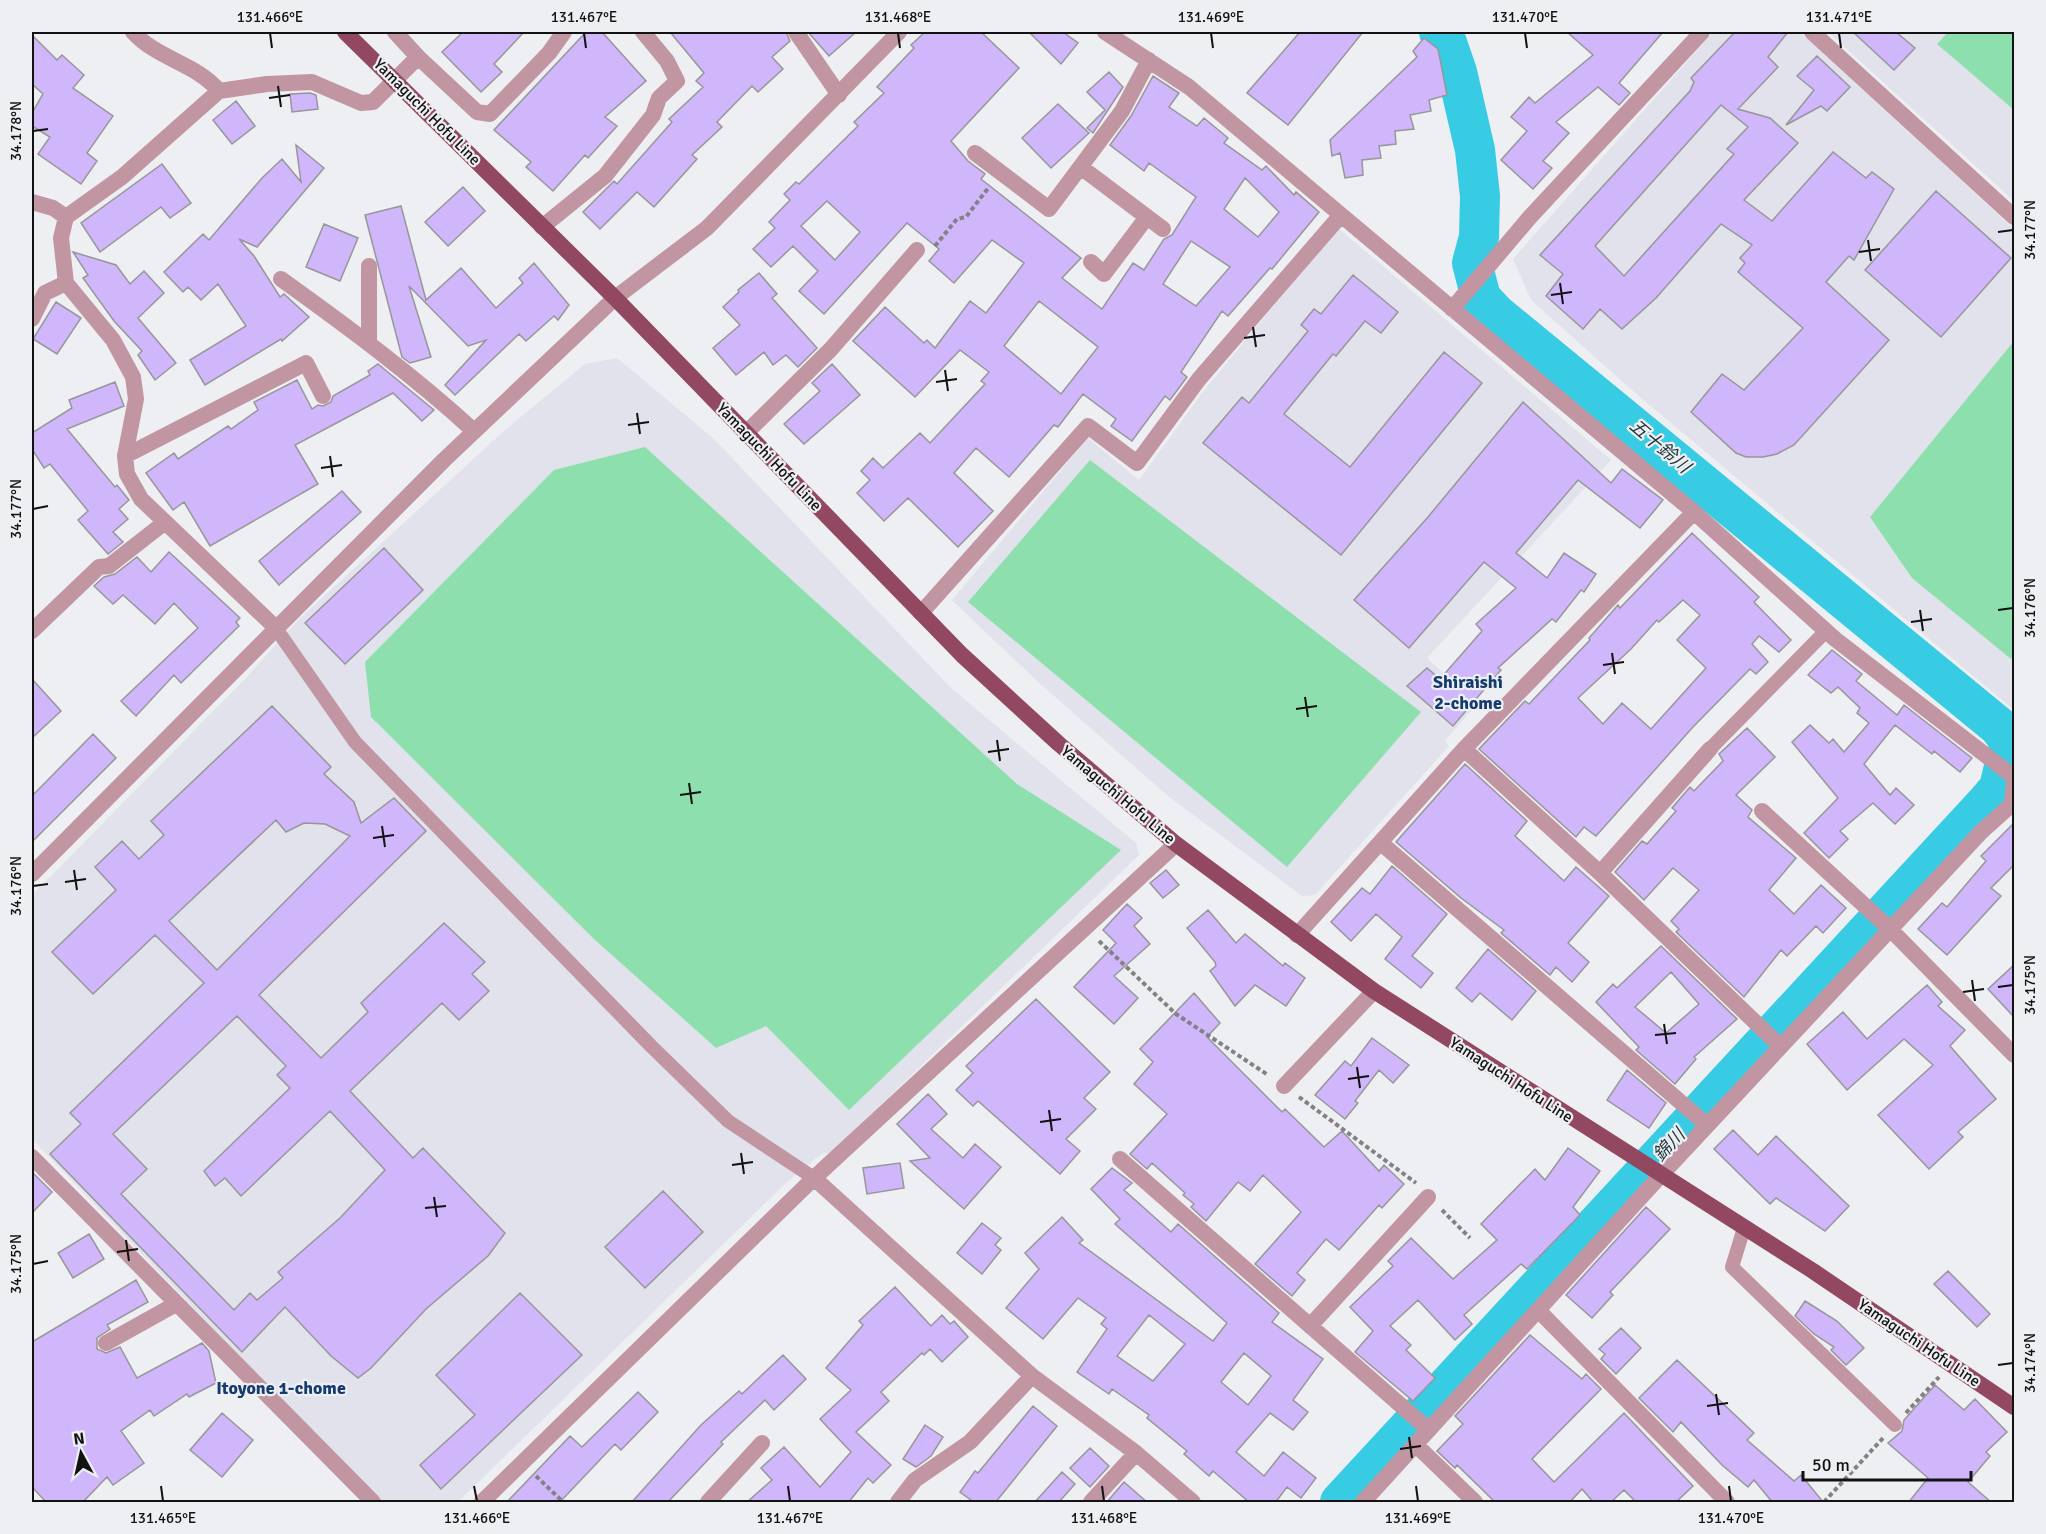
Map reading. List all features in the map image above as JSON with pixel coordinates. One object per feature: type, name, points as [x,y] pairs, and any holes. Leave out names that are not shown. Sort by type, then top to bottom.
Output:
[{"type":"main road","name":"Yamaguchi Hofu Line","points":[[345,32],[615,298],[962,655],[1059,744],[1176,844],[1374,991],[1744,1228],[2014,1407]]},
{"type":"street","points":[[133,32],[151,48],[198,72],[219,91]]},
{"type":"street","points":[[394,32],[477,112],[490,114],[549,53],[564,32]]},
{"type":"street","points":[[542,227],[605,176],[653,115],[659,98],[677,81],[667,61],[643,32]]},
{"type":"street","points":[[796,32],[839,95]]},
{"type":"street","points":[[32,874],[275,627],[474,431],[615,298],[707,228],[899,32]]},
{"type":"street","points":[[1105,32],[1135,54],[1149,60],[1189,87],[1341,215],[1458,302],[1826,631],[2014,778],[2013,806],[1981,832],[1659,1174],[1363,1503]]},
{"type":"street","points":[[1458,302],[1492,260],[1702,32]]},
{"type":"street","points":[[1812,32],[2014,217]]},
{"type":"street","points":[[275,627],[164,523],[141,499],[127,474],[125,456],[136,399],[133,377],[113,340],[66,283],[61,238],[66,217],[122,177],[219,91],[267,84],[312,82],[361,103],[373,102],[418,57]]},
{"type":"street","points":[[975,153],[1048,209],[1082,168],[1122,111],[1149,60]]},
{"type":"street","points":[[1082,168],[1163,229]]},
{"type":"street","points":[[32,202],[53,208],[66,217]]},
{"type":"street","points":[[921,613],[1088,426],[1137,463],[1200,379],[1341,215]]},
{"type":"street","points":[[1090,262],[1104,273],[1147,217]]},
{"type":"street","points":[[746,433],[831,349],[918,250]]},
{"type":"street","points":[[369,266],[369,343]]},
{"type":"street","points":[[281,279],[434,394],[474,431]]},
{"type":"street","points":[[32,319],[45,293],[66,283]]},
{"type":"street","points":[[125,456],[306,363],[323,396]]},
{"type":"street","points":[[1297,935],[1464,749],[1694,512]]},
{"type":"street","points":[[32,631],[99,567],[109,566],[164,523]]},
{"type":"street","points":[[1464,749],[1600,873],[1780,1046]]},
{"type":"street","points":[[1600,873],[1710,749]]},
{"type":"street","points":[[1762,811],[1890,929],[2014,1055]]},
{"type":"street","points":[[1381,843],[1707,1125]]},
{"type":"street","points":[[482,1503],[814,1178],[1176,844]]},
{"type":"street","points":[[1284,1086],[1374,991]]},
{"type":"street","points":[[32,1157],[373,1503]]},
{"type":"street","points":[[1120,1159],[1429,1430]]},
{"type":"street","points":[[814,1178],[1032,1376],[1136,1453],[1193,1503]]},
{"type":"street","points":[[1310,1326],[1428,1197]]},
{"type":"street","points":[[106,1344],[176,1304]]},
{"type":"street","points":[[1538,1310],[1727,1503]]},
{"type":"street","points":[[898,1503],[915,1480],[970,1442],[1032,1376]]},
{"type":"street","points":[[708,1503],[762,1443]]},
{"type":"street","points":[[1416,1445],[1475,1503]]},
{"type":"street","points":[[1091,1503],[1136,1453]]},
{"type":"lane","points":[[275,627],[354,742],[643,1038],[728,1121],[814,1178]]},
{"type":"lane","points":[[1710,749],[1826,631]]},
{"type":"lane","points":[[1744,1228],[1732,1267],[1895,1425]]},
{"type":"path","points":[[918,250],[926,257],[957,219],[966,217],[1000,171]]},
{"type":"path","points":[[522,1463],[563,1503]]},
{"type":"shaded area","points":[[1713,32],[1800,32],[2014,229],[2014,710],[1634,392],[1531,300],[1513,259]]},
{"type":"shaded area","points":[[1828,32],[2014,32],[2014,201]]},
{"type":"shaded area","points":[[1338,228],[1611,460],[1427,658],[1477,704],[1445,741],[1449,746],[1315,895],[1302,896],[1168,796],[1037,681],[952,600],[1088,438],[1139,480],[1202,393]]},
{"type":"shaded area","points":[[617,358],[714,439],[951,688],[1136,843],[1139,855],[831,1153],[821,1154],[786,1183],[458,1502],[379,1502],[32,1139],[32,895],[244,680],[299,619],[505,430],[585,364]]},
{"type":"green space","points":[[1948,32],[2014,32],[2014,110],[1937,44]]},
{"type":"green space","points":[[2014,341],[2014,655],[2011,659],[1912,578],[1870,517]]},
{"type":"green space","points":[[645,447],[1017,784],[1121,850],[849,1110],[766,1026],[716,1048],[594,939],[371,717],[365,662],[554,470]]},
{"type":"green space","points":[[1090,460],[1421,712],[1287,867],[968,602]]},
{"type":"building","points":[[463,32],[524,32],[494,64],[502,72],[481,92],[442,52]]},
{"type":"building","points":[[586,32],[602,32],[646,81],[605,117],[617,126],[588,158],[585,155],[553,191],[526,167],[531,162],[494,130]]},
{"type":"building","points":[[670,32],[786,32],[790,41],[772,57],[783,69],[758,92],[752,86],[717,122],[722,127],[692,155],[697,159],[654,207],[637,192],[600,229],[583,212],[614,181],[617,184],[672,122],[669,119],[703,87],[696,81],[704,73]]},
{"type":"building","points":[[808,32],[856,32],[829,56]]},
{"type":"building","points":[[925,32],[981,32],[1019,68],[951,141],[968,161],[985,174],[981,179],[1081,258],[1062,278],[1102,309],[1133,263],[1144,270],[1164,239],[1172,235],[1196,197],[1149,163],[1144,171],[1110,145],[1131,116],[1153,76],[1179,93],[1169,107],[1197,126],[1204,118],[1228,138],[1224,143],[1262,170],[1266,166],[1294,195],[1296,192],[1319,212],[1272,269],[1270,268],[1228,316],[1222,311],[1181,372],[1187,377],[1170,400],[1165,396],[1132,441],[1111,426],[1116,419],[1083,394],[1058,427],[1054,425],[1009,477],[976,448],[954,473],[993,511],[958,547],[908,498],[884,521],[857,493],[870,480],[861,471],[873,458],[883,468],[920,433],[930,443],[985,384],[981,381],[989,372],[960,350],[915,397],[853,341],[885,307],[924,343],[927,340],[935,348],[970,301],[986,313],[1024,263],[992,240],[954,283],[929,261],[939,249],[907,223],[824,314],[799,291],[818,271],[793,246],[771,267],[753,249],[775,228],[769,222],[790,200],[784,194],[796,182],[799,184],[858,126],[854,122],[884,93],[877,87],[914,48],[911,45]],"holes":[[[1245,178],[1279,212],[1258,237],[1224,209]],[[827,201],[860,232],[835,260],[801,226]],[[1191,241],[1230,267],[1196,306],[1163,284]],[[1039,301],[1098,347],[1061,394],[1004,346]]]},
{"type":"building","points":[[1029,32],[1063,32],[1078,43],[1061,64]]},
{"type":"building","points":[[1300,32],[1363,32],[1288,125],[1247,93]]},
{"type":"building","points":[[1567,32],[1663,32],[1619,83],[1630,93],[1619,105],[1598,87],[1556,122],[1569,133],[1543,161],[1552,168],[1533,189],[1501,160],[1527,131],[1511,117],[1529,97],[1535,103],[1593,55]]},
{"type":"building","points":[[1735,32],[1788,32],[1768,57],[1778,67],[1738,109],[1770,118],[1798,143],[1744,200],[1772,221],[1833,152],[1866,178],[1872,172],[1894,189],[1854,260],[1849,256],[1826,282],[1889,340],[1794,445],[1777,454],[1763,457],[1746,457],[1736,453],[1691,412],[1722,374],[1744,390],[1803,328],[1738,272],[1745,263],[1740,258],[1752,245],[1721,224],[1656,298],[1622,329],[1600,309],[1583,329],[1546,296],[1563,274],[1540,255],[1690,91],[1694,82],[1691,78]],"holes":[[[1721,105],[1748,127],[1727,149],[1734,154],[1624,276],[1595,246]]]},
{"type":"building","points":[[1853,32],[1896,32],[1915,48],[1894,70]]},
{"type":"building","points":[[32,35],[57,60],[62,55],[84,75],[73,88],[113,116],[87,153],[97,161],[81,184],[38,154],[50,137],[32,126],[32,113],[43,94],[32,84]]},
{"type":"building","points":[[1424,38],[1438,49],[1447,95],[1429,100],[1431,111],[1410,115],[1414,129],[1395,131],[1396,144],[1379,146],[1381,158],[1362,160],[1363,175],[1345,178],[1340,153],[1332,156],[1330,140],[1417,57],[1413,51]]},
{"type":"building","points":[[1817,56],[1850,87],[1827,111],[1821,106],[1786,125],[1814,90],[1797,76]]},
{"type":"building","points":[[1109,72],[1123,87],[1093,133],[1087,128],[1105,110],[1087,92]]},
{"type":"building","points":[[290,94],[316,95],[318,109],[292,112]]},
{"type":"building","points":[[236,101],[255,126],[232,144],[213,120]]},
{"type":"building","points":[[1058,104],[1089,133],[1051,168],[1022,138]]},
{"type":"building","points":[[296,145],[324,168],[257,247],[239,239],[254,256],[280,297],[284,294],[309,317],[282,341],[281,339],[205,385],[190,360],[246,326],[218,284],[201,300],[188,287],[183,292],[164,272],[203,234],[209,240],[262,178],[282,159],[301,182]]},
{"type":"building","points":[[162,164],[191,203],[170,218],[161,207],[100,252],[81,223]]},
{"type":"building","points":[[463,187],[485,211],[448,246],[425,222]]},
{"type":"building","points":[[1936,191],[2011,258],[1941,337],[1865,270]]},
{"type":"building","points":[[401,206],[426,300],[461,268],[496,308],[523,283],[519,278],[534,263],[569,305],[558,320],[554,316],[526,341],[519,334],[455,395],[445,385],[486,340],[468,346],[409,286],[431,357],[410,363],[402,357],[365,215]]},
{"type":"building","points":[[324,224],[358,238],[340,281],[306,267]]},
{"type":"building","points":[[73,252],[116,265],[130,284],[144,271],[164,293],[138,318],[176,363],[155,380],[138,355],[142,351],[114,321],[83,278],[88,275]]},
{"type":"building","points":[[759,273],[777,294],[772,298],[817,348],[798,367],[786,355],[773,365],[764,352],[736,375],[713,348],[740,325],[723,307],[739,292],[738,290]]},
{"type":"building","points":[[1353,275],[1398,312],[1381,333],[1365,321],[1336,356],[1333,354],[1284,414],[1350,467],[1444,352],[1482,383],[1341,555],[1203,443],[1242,397],[1249,403],[1308,331],[1301,325],[1314,309],[1321,314]]},
{"type":"building","points":[[56,302],[81,318],[57,354],[33,339]]},
{"type":"building","points":[[378,364],[434,410],[422,421],[393,393],[295,445],[318,484],[210,546],[184,502],[173,510],[146,473],[174,453],[178,459],[228,426],[231,429],[258,410],[254,402],[297,380],[312,409],[331,402],[333,396],[370,375],[368,371]]},
{"type":"building","points":[[832,364],[860,395],[804,444],[784,424],[820,391],[812,383]]},
{"type":"building","points":[[115,382],[124,406],[67,429],[115,487],[117,485],[129,500],[119,509],[128,519],[113,532],[123,542],[108,554],[78,520],[88,511],[50,464],[44,468],[32,449],[32,433],[72,408],[69,400]]},
{"type":"building","points":[[1523,402],[1611,483],[1622,469],[1663,500],[1640,528],[1578,480],[1516,553],[1547,578],[1564,553],[1596,574],[1584,592],[1581,590],[1556,622],[1552,619],[1498,668],[1501,670],[1453,726],[1407,686],[1427,668],[1440,679],[1482,631],[1476,624],[1516,588],[1484,562],[1409,648],[1354,600],[1428,517]]},
{"type":"building","points":[[342,491],[361,512],[279,585],[259,561]]},
{"type":"building","points":[[1692,533],[1759,597],[1754,602],[1791,640],[1779,652],[1759,636],[1752,644],[1768,662],[1756,674],[1750,669],[1693,727],[1596,836],[1584,827],[1576,837],[1479,749],[1525,701],[1529,704],[1590,640],[1589,638],[1618,605],[1620,608]],"holes":[[[1683,600],[1700,615],[1677,640],[1706,668],[1651,729],[1622,703],[1603,724],[1578,698],[1631,649],[1657,620],[1659,622]]]},
{"type":"building","points":[[384,548],[423,590],[345,664],[305,623]]},
{"type":"building","points":[[169,552],[240,618],[236,622],[239,626],[181,683],[174,675],[136,716],[121,701],[198,628],[174,603],[155,624],[123,595],[113,604],[94,586],[104,577],[115,574],[137,557],[151,572]]},
{"type":"building","points":[[1832,650],[1862,674],[1856,681],[1897,715],[1904,705],[1972,758],[1960,772],[1934,751],[1932,754],[1895,725],[1864,764],[1890,795],[1896,788],[1914,805],[1895,824],[1873,803],[1840,831],[1848,839],[1829,858],[1804,833],[1838,798],[1792,742],[1810,725],[1829,743],[1833,739],[1844,752],[1869,723],[1857,713],[1860,708],[1838,687],[1831,693],[1808,675]]},
{"type":"building","points":[[32,679],[61,711],[32,738]]},
{"type":"building","points":[[272,706],[331,767],[324,774],[354,802],[361,823],[394,798],[426,831],[259,995],[321,1058],[368,1012],[361,1003],[444,923],[485,962],[472,974],[489,991],[459,1020],[442,1003],[350,1091],[413,1158],[423,1148],[505,1233],[488,1256],[426,1309],[371,1368],[358,1378],[331,1356],[285,1307],[242,1352],[50,1154],[81,1124],[70,1113],[204,983],[155,935],[93,994],[52,952],[116,890],[95,867],[122,841],[139,859],[164,835],[151,821]],"holes":[[[276,820],[286,832],[304,823],[325,824],[350,836],[217,970],[169,921]],[[237,1016],[286,1066],[277,1075],[290,1088],[204,1171],[215,1186],[225,1178],[241,1196],[330,1111],[385,1170],[340,1218],[278,1272],[283,1278],[257,1300],[250,1293],[234,1310],[121,1194],[147,1169],[113,1134]]]},
{"type":"building","points":[[1747,728],[1775,757],[1736,795],[1752,810],[1748,817],[1796,858],[1769,890],[1794,914],[1821,885],[1846,908],[1823,933],[1816,926],[1787,956],[1781,950],[1744,997],[1676,932],[1679,929],[1671,921],[1699,890],[1673,868],[1644,900],[1615,872],[1642,841],[1647,844],[1676,811],[1672,808],[1690,787],[1694,791],[1723,761],[1719,754]]},
{"type":"building","points":[[93,734],[116,758],[32,842],[32,796]]},
{"type":"building","points":[[1465,764],[1527,821],[1515,836],[1564,881],[1576,867],[1609,896],[1568,943],[1589,962],[1572,982],[1556,967],[1550,975],[1501,933],[1504,930],[1461,898],[1396,842]]},
{"type":"building","points":[[2014,823],[2014,865],[1991,888],[2001,896],[1947,955],[1918,929],[1942,903],[1947,907],[1986,861],[1981,856]]},
{"type":"building","points":[[1392,866],[1447,914],[1412,956],[1433,973],[1421,988],[1385,959],[1402,937],[1376,914],[1351,941],[1331,922],[1362,888],[1370,894]]},
{"type":"building","points":[[1166,870],[1179,885],[1163,898],[1150,883]]},
{"type":"building","points":[[1127,904],[1142,918],[1134,926],[1150,944],[1114,976],[1138,998],[1114,1024],[1074,987],[1116,943],[1103,930]]},
{"type":"building","points":[[1208,910],[1236,943],[1245,934],[1283,966],[1285,963],[1305,978],[1286,1006],[1255,985],[1235,1006],[1210,971],[1216,966],[1215,962],[1187,928]]},
{"type":"building","points":[[1661,946],[1737,1019],[1694,1057],[1696,1059],[1675,1084],[1636,1050],[1639,1047],[1596,1002],[1613,984],[1617,988]],"holes":[[[1671,972],[1699,1004],[1666,1033],[1635,1007]]]},
{"type":"building","points":[[1488,949],[1536,991],[1512,1020],[1480,993],[1472,1002],[1456,988]]},
{"type":"building","points":[[2014,965],[2014,1017],[1988,989]]},
{"type":"building","points":[[1927,985],[1942,1002],[1938,1006],[1965,1030],[1950,1046],[1996,1099],[1958,1132],[1963,1137],[1929,1169],[1878,1115],[1933,1065],[1904,1039],[1847,1090],[1807,1044],[1843,1012],[1867,1039]]},
{"type":"building","points":[[1194,993],[1220,1023],[1207,1037],[1282,1112],[1285,1109],[1324,1147],[1342,1131],[1379,1171],[1384,1165],[1404,1184],[1382,1208],[1379,1205],[1339,1250],[1326,1239],[1297,1273],[1305,1280],[1292,1296],[1255,1264],[1301,1212],[1263,1175],[1250,1191],[1238,1182],[1206,1221],[1191,1207],[1194,1204],[1183,1195],[1185,1193],[1152,1163],[1147,1169],[1130,1154],[1167,1114],[1134,1084],[1153,1062],[1140,1049]]},
{"type":"building","points":[[1036,999],[1110,1072],[1084,1098],[1096,1109],[1066,1139],[1080,1151],[1060,1174],[978,1101],[973,1106],[956,1090],[973,1073],[966,1066]]},
{"type":"building","points":[[1372,1038],[1409,1065],[1393,1083],[1379,1070],[1355,1101],[1358,1103],[1345,1119],[1315,1095],[1345,1061],[1351,1066]]},
{"type":"building","points":[[1627,1070],[1666,1103],[1649,1128],[1607,1100]]},
{"type":"building","points":[[928,1094],[947,1114],[931,1129],[963,1158],[975,1144],[1001,1167],[964,1209],[910,1161],[930,1158],[897,1124]]},
{"type":"building","points":[[1733,1130],[1758,1155],[1776,1136],[1849,1206],[1825,1231],[1776,1198],[1770,1204],[1714,1149]]},
{"type":"building","points":[[1568,1148],[1600,1171],[1573,1207],[1580,1215],[1527,1269],[1521,1264],[1464,1315],[1472,1324],[1455,1340],[1418,1300],[1390,1326],[1411,1345],[1406,1350],[1435,1378],[1413,1401],[1355,1352],[1373,1331],[1350,1307],[1393,1266],[1388,1261],[1411,1238],[1453,1279],[1497,1240],[1481,1224],[1535,1169],[1545,1180]]},
{"type":"building","points":[[900,1163],[904,1188],[867,1194],[863,1168]]},
{"type":"building","points":[[1112,1168],[1132,1183],[1124,1190],[1171,1232],[1178,1224],[1279,1313],[1272,1322],[1323,1359],[1293,1400],[1308,1412],[1293,1430],[1270,1413],[1236,1452],[1264,1476],[1283,1452],[1316,1478],[1301,1498],[1287,1487],[1275,1503],[1250,1503],[1213,1471],[1209,1476],[1184,1454],[1187,1451],[1147,1418],[1149,1415],[1112,1389],[1109,1394],[1077,1372],[1107,1329],[1101,1324],[1106,1318],[1078,1298],[1043,1339],[1006,1308],[1039,1269],[1025,1253],[1062,1217],[1083,1240],[1079,1243],[1213,1341],[1227,1323],[1115,1224],[1120,1219],[1091,1189]],"holes":[[[1149,1315],[1185,1344],[1153,1381],[1117,1356]],[[1244,1353],[1271,1376],[1248,1405],[1221,1382]]]},
{"type":"building","points":[[32,1172],[52,1192],[32,1213]]},
{"type":"building","points":[[663,1191],[703,1232],[645,1288],[605,1247]]},
{"type":"building","points":[[1646,1207],[1670,1229],[1610,1292],[1613,1295],[1592,1318],[1566,1295]]},
{"type":"building","points":[[982,1223],[1001,1238],[995,1245],[1001,1250],[982,1274],[957,1253]]},
{"type":"building","points":[[89,1234],[104,1259],[73,1278],[58,1253]]},
{"type":"building","points":[[1948,1271],[1990,1314],[1977,1327],[1934,1284]]},
{"type":"building","points":[[136,1280],[148,1302],[107,1325],[110,1329],[97,1338],[97,1349],[106,1353],[120,1347],[137,1378],[202,1343],[209,1351],[216,1383],[189,1397],[187,1394],[154,1416],[150,1410],[121,1431],[144,1463],[113,1485],[107,1477],[82,1503],[47,1503],[32,1487],[32,1342]]},
{"type":"building","points":[[895,1287],[931,1326],[942,1315],[950,1324],[954,1321],[968,1337],[942,1362],[930,1349],[924,1355],[922,1353],[881,1392],[889,1401],[856,1432],[891,1465],[873,1483],[868,1478],[848,1503],[746,1503],[772,1480],[761,1468],[784,1447],[820,1487],[851,1452],[820,1419],[851,1390],[826,1368],[863,1325],[859,1321]]},
{"type":"building","points":[[520,1293],[582,1355],[441,1489],[420,1465],[475,1415],[436,1375]]},
{"type":"building","points":[[1805,1301],[1837,1321],[1864,1348],[1846,1365],[1831,1350],[1834,1347],[1814,1334],[1795,1316]]},
{"type":"building","points":[[1621,1328],[1641,1348],[1616,1374],[1601,1359],[1605,1354],[1599,1349]]},
{"type":"building","points":[[1530,1335],[1582,1379],[1586,1374],[1601,1389],[1532,1459],[1554,1482],[1624,1413],[1693,1486],[1675,1503],[1637,1503],[1624,1490],[1610,1503],[1594,1503],[1582,1489],[1569,1503],[1496,1503],[1457,1465],[1455,1468],[1437,1451],[1463,1424],[1455,1416]]},
{"type":"building","points":[[783,1355],[806,1379],[774,1410],[765,1400],[721,1442],[723,1444],[667,1503],[631,1503],[701,1425],[739,1391],[742,1394]]},
{"type":"building","points":[[1677,1360],[1754,1433],[1747,1440],[1794,1481],[1801,1475],[1824,1503],[1773,1503],[1754,1480],[1748,1487],[1722,1465],[1681,1422],[1673,1432],[1639,1398]]},
{"type":"building","points":[[1935,1385],[1964,1410],[1975,1399],[2007,1432],[1986,1452],[1990,1456],[1968,1482],[1992,1503],[1908,1503],[1928,1478],[1888,1443],[1902,1431],[1904,1420]]},
{"type":"building","points":[[638,1392],[658,1412],[621,1450],[615,1444],[559,1503],[506,1503],[570,1436],[582,1447]]},
{"type":"building","points":[[1033,1406],[1057,1426],[995,1503],[975,1503],[960,1492],[975,1471],[978,1473]]},
{"type":"building","points":[[222,1413],[253,1440],[222,1477],[190,1450]]},
{"type":"building","points":[[925,1425],[943,1437],[931,1456],[916,1467],[903,1459]]},
{"type":"building","points":[[1090,1448],[1109,1466],[1090,1487],[1070,1468]]},
{"type":"building","points":[[1062,1472],[1075,1484],[1058,1503],[1034,1503]]},
{"type":"building","points":[[1124,1482],[1148,1503],[1106,1503]]},
{"type":"waterway","name":"五十鈴川","points":[[1340,1502],[1987,802],[1999,788],[2010,741],[1998,726],[1496,314],[1481,298],[1472,263],[1479,237],[1480,196],[1475,150],[1457,72],[1446,40],[1439,32]]},
{"type":"district","name":"Shiraishi 2-chome","points":[[1468,692]]},
{"type":"district","name":"Itoyone 1-chome","points":[[281,1388]]},
{"type":"water label","name":"錦川","points":[[1669,1145]]}]
